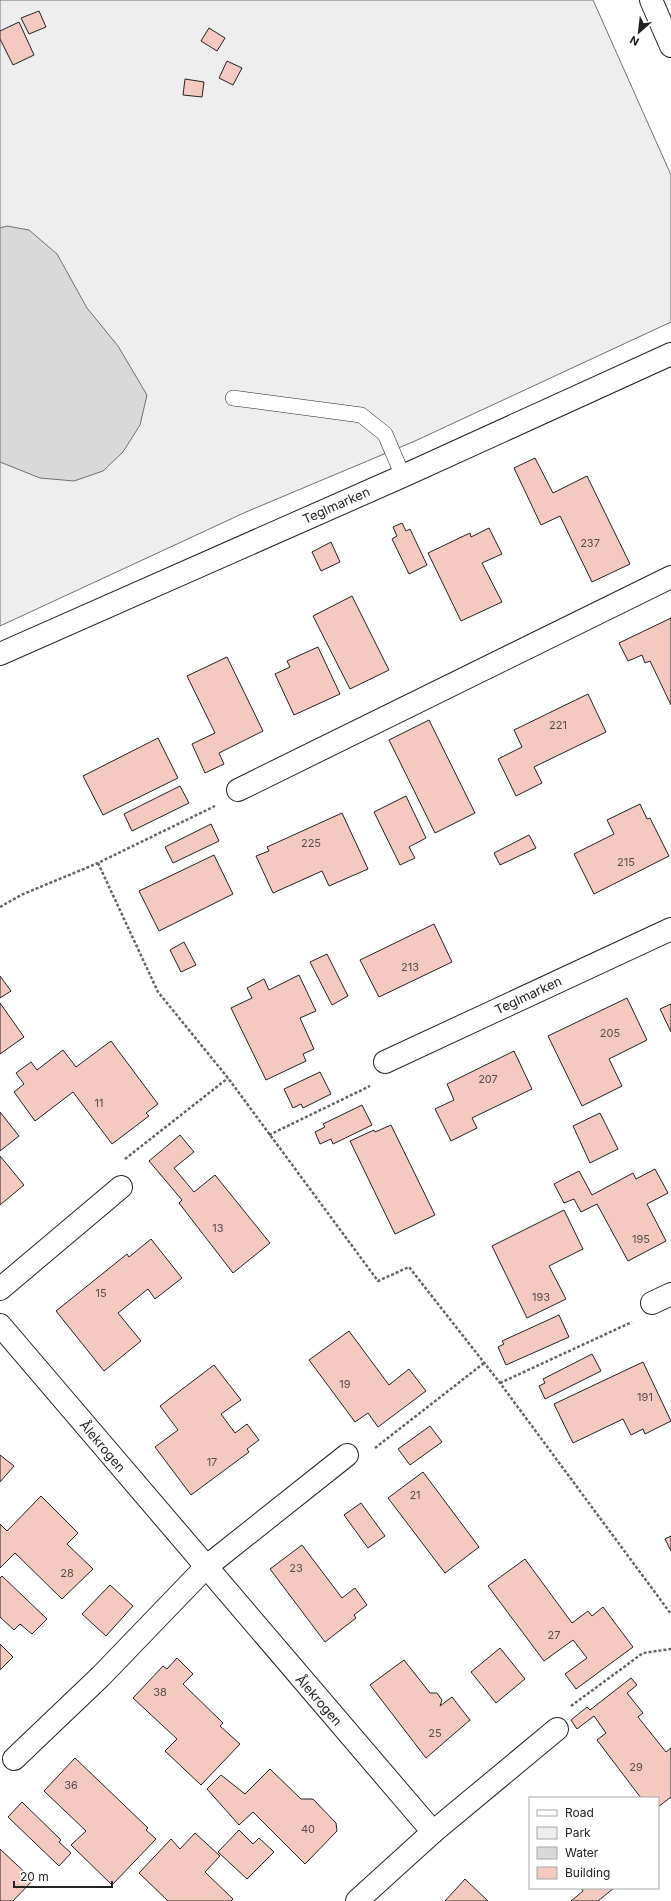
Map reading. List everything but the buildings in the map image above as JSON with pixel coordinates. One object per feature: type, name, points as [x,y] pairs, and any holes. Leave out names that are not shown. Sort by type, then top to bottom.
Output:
[{"type":"street","points":[[651,0],[671,46]]},
{"type":"street","name":"Teglmarken","points":[[0,654],[403,476],[671,354]]},
{"type":"street","points":[[238,790],[671,577]]},
{"type":"street","name":"Teglmarken","points":[[385,1062],[671,929]]},
{"type":"street","points":[[0,1289],[121,1187]]},
{"type":"street","name":"Ålekrogen","points":[[0,1325],[433,1832]]},
{"type":"street","points":[[14,1758],[100,1676],[206,1568],[347,1455]]},
{"type":"street","points":[[357,1901],[433,1832],[557,1729]]},
{"type":"lane","points":[[233,398],[361,415],[385,434],[403,476]]},
{"type":"path","points":[[0,907],[21,895],[98,863],[216,805],[238,790]]},
{"type":"path","points":[[98,863],[158,992],[228,1078],[378,1281],[409,1267],[500,1383],[671,1614]]},
{"type":"path","points":[[269,1135],[370,1086],[385,1062]]},
{"type":"path","points":[[121,1187],[124,1160],[228,1078]]},
{"type":"path","points":[[500,1383],[634,1321],[662,1298]]},
{"type":"path","points":[[347,1455],[366,1455],[484,1363]]},
{"type":"path","points":[[557,1729],[564,1711],[643,1653],[671,1649]]},
{"type":"green space","points":[[0,0],[593,0],[671,175],[671,322],[415,441],[246,512],[0,626]]},
{"type":"water","points":[[7,226],[29,230],[57,254],[87,308],[118,346],[147,395],[140,425],[123,452],[103,471],[74,481],[40,478],[0,462],[0,228]]}]
